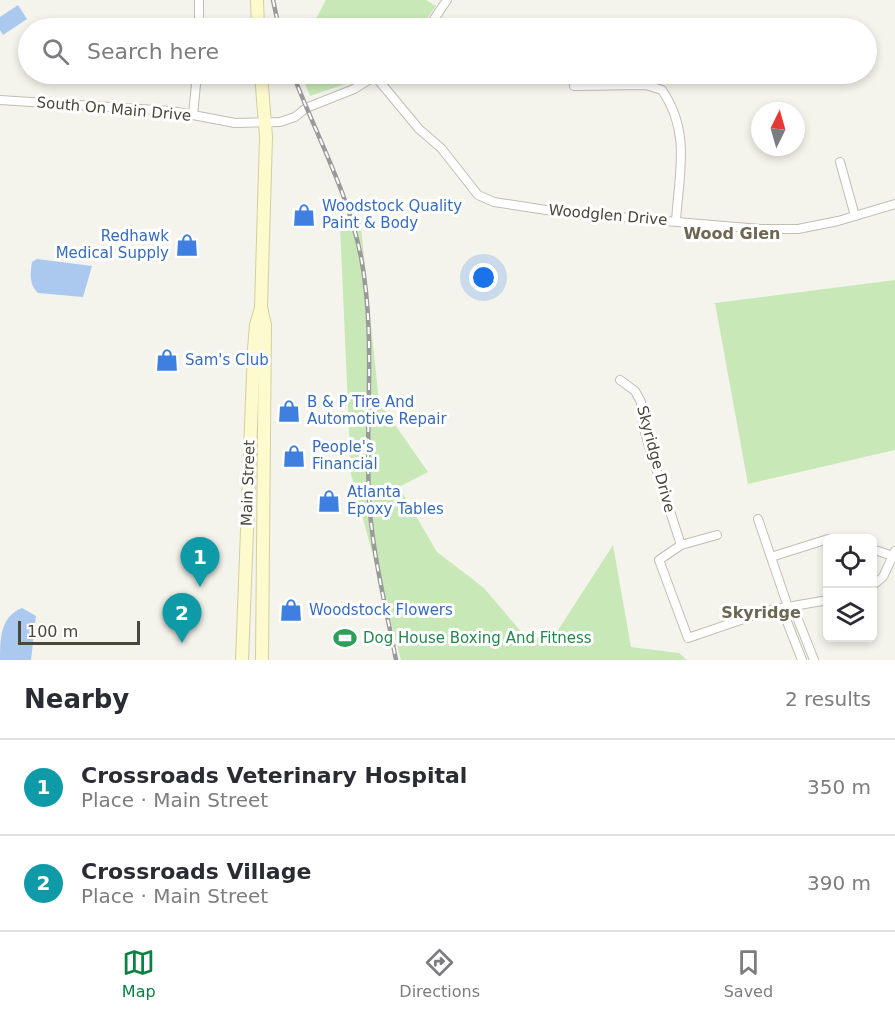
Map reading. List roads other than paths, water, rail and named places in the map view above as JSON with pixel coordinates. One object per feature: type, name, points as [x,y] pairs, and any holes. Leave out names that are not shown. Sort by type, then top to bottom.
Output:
[{"type":"main road","points":[[257,0],[258,18]]},
{"type":"main road","name":"Main Street","points":[[262,84],[264,123],[261,307],[265,325],[262,660]]},
{"type":"main road","name":"Main Street","points":[[242,660],[255,325],[261,307]]},
{"type":"street","points":[[199,0],[199,18]]},
{"type":"street","points":[[435,18],[447,0]]},
{"type":"street","points":[[193,115],[196,84]]},
{"type":"street","name":"South On Main Drive","points":[[0,100],[172,111],[235,123],[264,123],[290,120],[306,108],[339,96],[361,84]]},
{"type":"street","name":"Woodglen Drive","points":[[384,84],[419,129],[441,148],[478,195],[494,202],[559,212],[760,229],[798,229],[895,204]]},
{"type":"street","points":[[574,86],[645,85],[662,90],[675,111],[682,135],[676,221]]},
{"type":"street","points":[[840,162],[855,216]]},
{"type":"street","name":"Skyridge Drive","points":[[620,380],[635,391],[641,402],[643,425],[681,545]]},
{"type":"street","points":[[758,519],[788,606],[795,612],[814,660]]},
{"type":"street","points":[[717,535],[681,545],[658,560],[688,638],[788,606],[823,601]]},
{"type":"street","points":[[771,557],[823,541]]},
{"type":"street","points":[[877,550],[894,554],[883,577],[877,582]]},
{"type":"street","points":[[788,606],[784,614],[802,660]]},
{"type":"water","points":[[18,5],[26,18],[18,18],[18,25],[3,35],[0,30],[0,17]]},
{"type":"water","points":[[37,259],[92,266],[83,297],[38,293],[33,286],[31,275],[32,262]]},
{"type":"water","points":[[22,608],[36,616],[31,660],[0,660],[1,637],[5,623],[9,617]]},
{"type":"railway","points":[[273,0],[277,18]]},
{"type":"railway","points":[[297,84],[340,187],[361,257],[369,347],[369,498],[376,559],[396,660]]},
{"type":"place","name":"Woodstock Quality Paint & Body","points":[[304,215]]},
{"type":"place","name":"Redhawk Medical Supply","points":[[187,245]]},
{"type":"place","name":"Sam's Club","points":[[167,360]]},
{"type":"place","name":"B & P Tire And Automotive Repair","points":[[289,411]]},
{"type":"place","name":"People's Financial","points":[[294,456]]},
{"type":"place","name":"Atlanta Epoxy Tables","points":[[329,501]]},
{"type":"place","name":"Crossroads Veterinary Hospital","points":[[200,587]]},
{"type":"place","name":"Woodstock Flowers","points":[[291,610]]},
{"type":"place","name":"Dog House Boxing And Fitness","points":[[345,638]]},
{"type":"place","name":"Crossroads Village","points":[[182,643]]},
{"type":"district","name":"Wood Glen","points":[[732,233]]},
{"type":"district","name":"Skyridge","points":[[761,612]]}]
